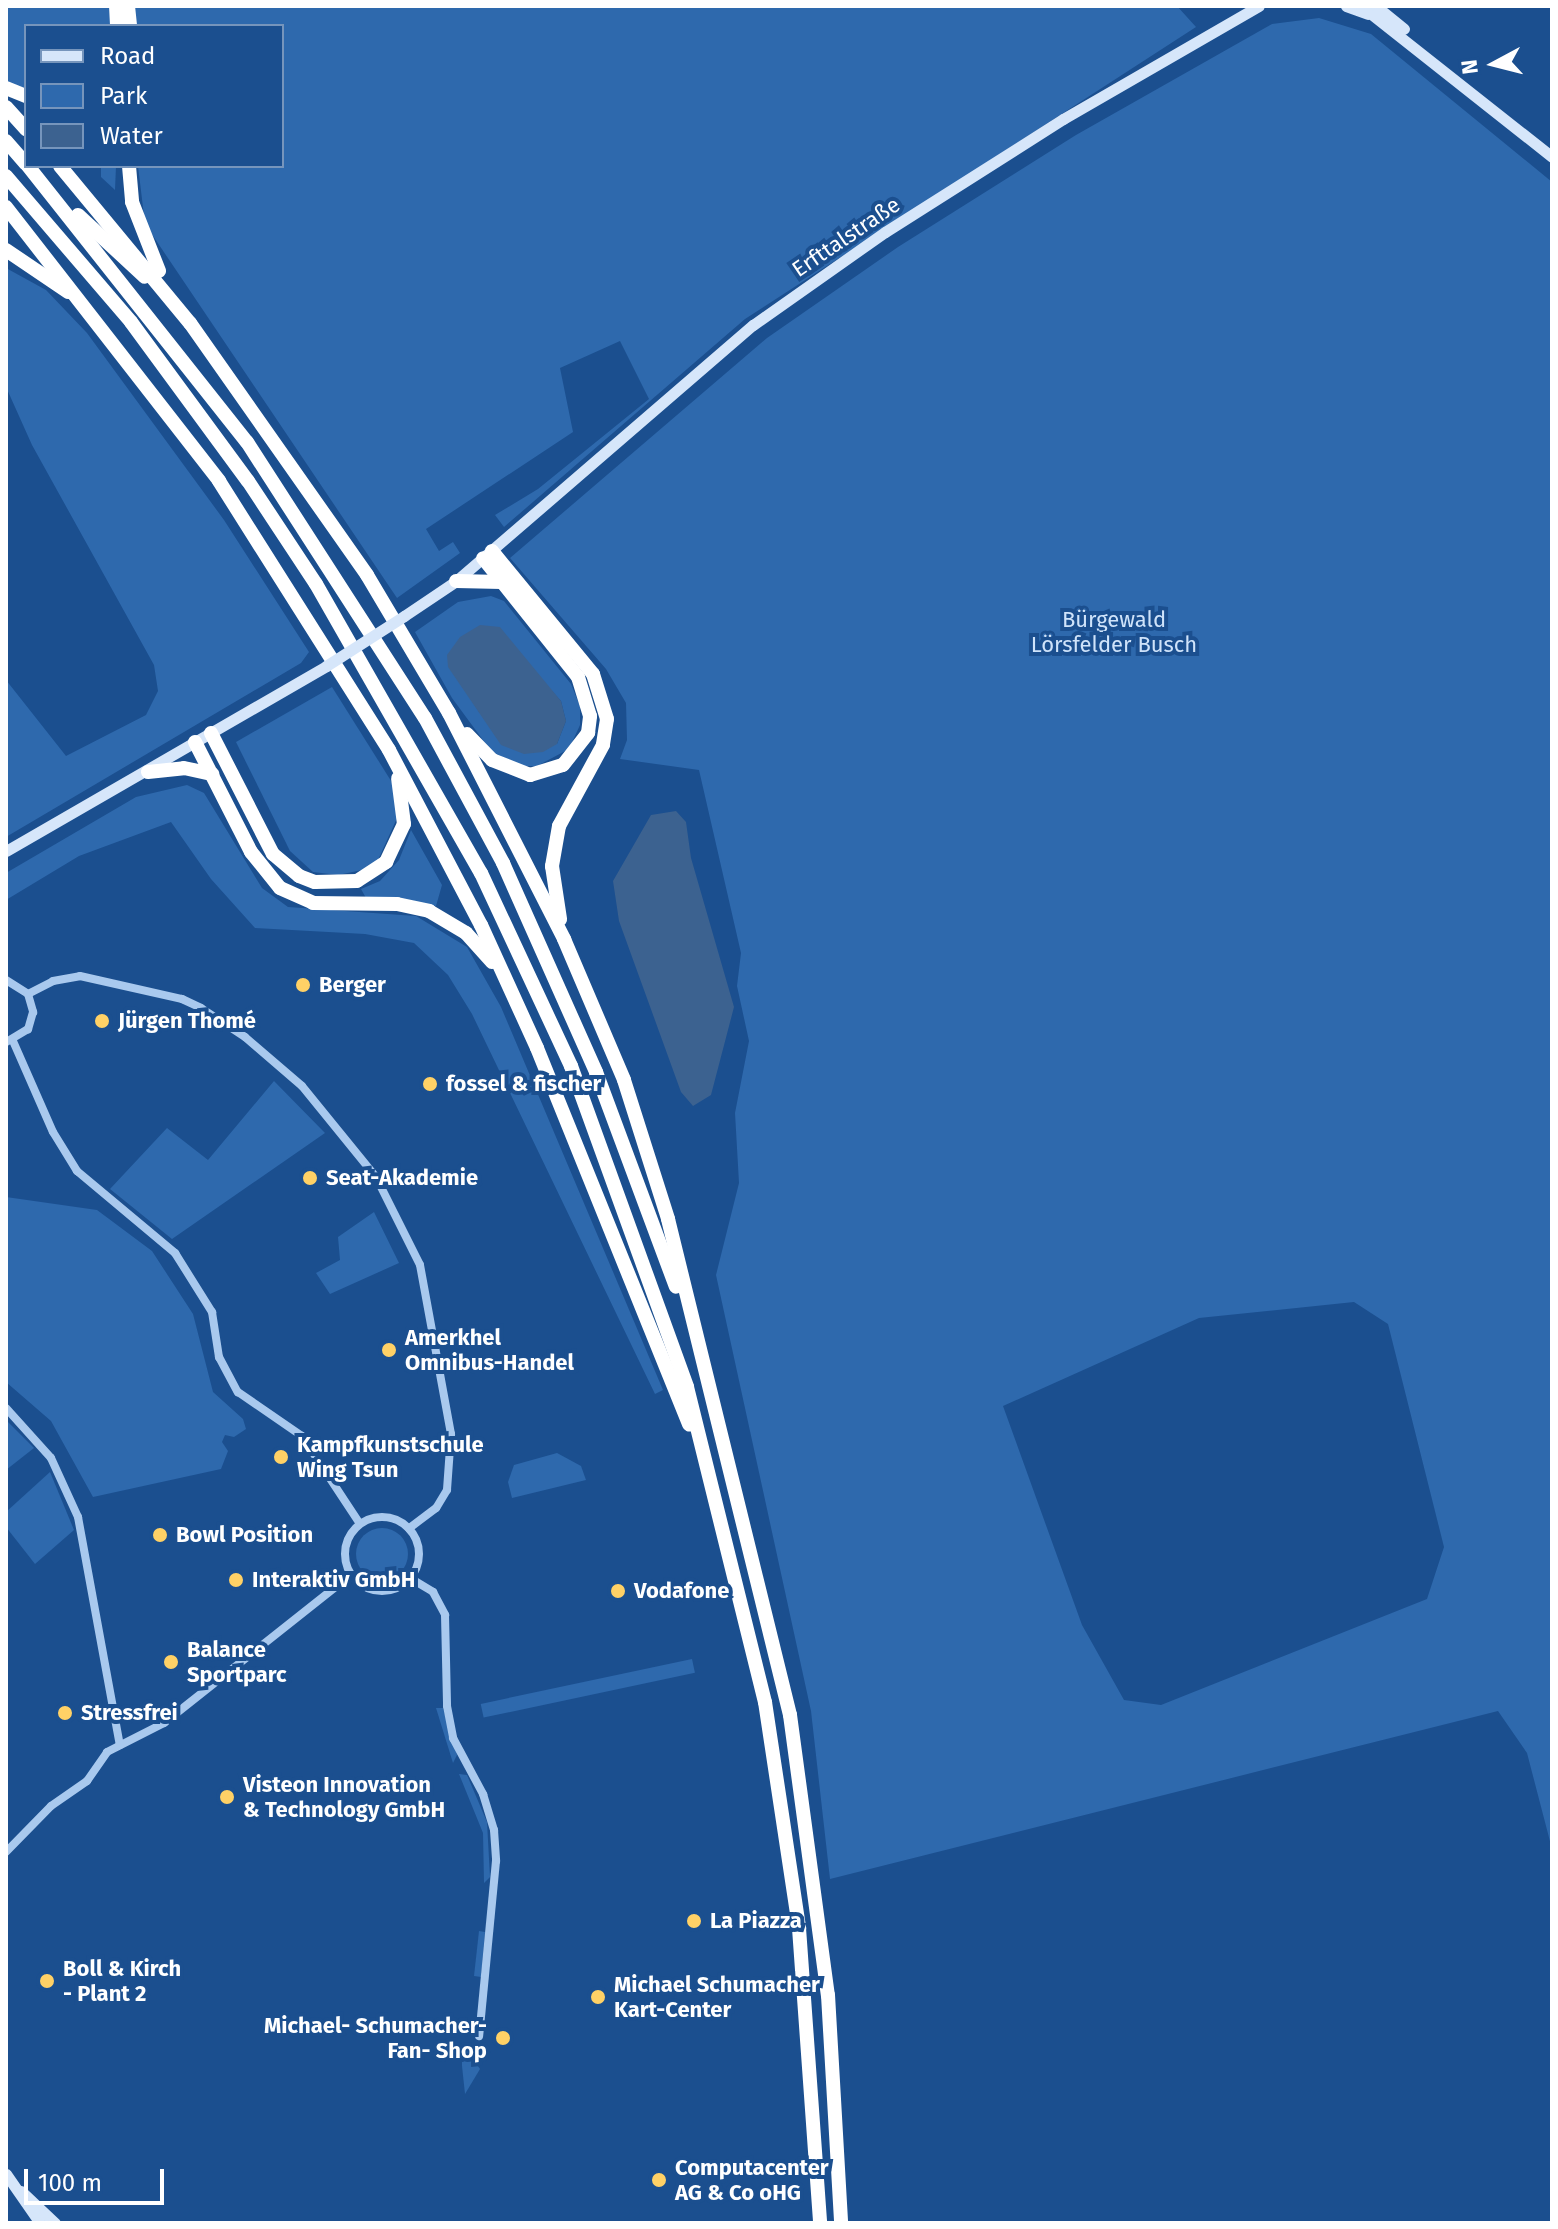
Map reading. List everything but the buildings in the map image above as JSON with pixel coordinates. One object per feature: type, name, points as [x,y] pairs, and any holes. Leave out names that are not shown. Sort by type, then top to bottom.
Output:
[{"type":"highway","points":[[6,107],[24,127]]},
{"type":"highway","points":[[6,141],[24,162]]},
{"type":"highway","points":[[30,168],[247,442],[425,718],[503,863],[596,1072],[707,1381]]},
{"type":"highway","points":[[62,168],[190,323],[359,563],[449,713],[564,939],[650,1151],[707,1381],[753,1549],[790,1715],[828,1995],[841,2223]]},
{"type":"highway","points":[[129,168],[142,235],[190,323]]},
{"type":"highway","points":[[6,176],[131,322],[248,481],[425,768],[481,873],[571,1066],[638,1239],[711,1480],[762,1688],[784,1815],[813,2075],[820,2223]]},
{"type":"highway","points":[[57,199],[99,231],[190,323]]},
{"type":"highway","points":[[6,207],[91,311],[258,537],[389,750],[502,974],[711,1480]]},
{"type":"highway","points":[[6,250],[91,311]]},
{"type":"highway","points":[[449,713],[480,750],[515,773],[545,773],[563,765],[588,733],[587,698],[578,677],[502,582],[488,555]]},
{"type":"highway","points":[[488,555],[593,674],[604,699],[603,745],[559,826],[553,852],[554,891],[564,939]]},
{"type":"highway","points":[[456,581],[502,582]]},
{"type":"highway","points":[[211,733],[273,854],[299,876],[324,884],[368,877],[396,848],[404,810],[389,750]]},
{"type":"highway","points":[[195,742],[251,852],[280,888],[313,903],[397,904],[429,911],[466,933],[502,974]]},
{"type":"highway","points":[[148,772],[184,768],[212,774]]},
{"type":"main road","name":"Erfttalstraße","points":[[6,851],[148,772],[326,666],[456,581],[753,325],[1050,127],[1259,6]]},
{"type":"main road","points":[[1346,6],[1375,11]]},
{"type":"main road","points":[[1361,6],[1375,11],[1552,157]]},
{"type":"main road","points":[[9,2178],[40,2223]]},
{"type":"main road","points":[[9,2178],[55,2223]]},
{"type":"street","points":[[28,994],[53,981],[80,976],[182,999],[201,1008],[245,1037],[302,1086],[376,1177],[420,1265],[451,1434],[447,1490],[436,1508],[409,1528]]},
{"type":"street","points":[[6,980],[28,994],[32,1021],[10,1042],[53,1132],[77,1171],[175,1253],[212,1312],[219,1357],[238,1392],[302,1436],[360,1524]]},
{"type":"street","points":[[6,1408],[51,1458],[78,1517],[120,1745]]},
{"type":"street","points":[[391,1518],[409,1528],[419,1558],[410,1578],[380,1591],[351,1575],[347,1542],[360,1524],[391,1518]]},
{"type":"street","points":[[6,1852],[51,1806],[87,1781],[107,1752],[164,1723],[351,1575]]},
{"type":"street","points":[[410,1578],[433,1592],[445,1615],[447,1706],[453,1738],[483,1794],[494,1830],[496,1861],[479,2036]]},
{"type":"green space","points":[[6,6],[109,6],[111,24],[24,24],[24,89],[6,84]]},
{"type":"green space","points":[[133,6],[1177,6],[1196,27],[745,319],[504,527],[495,515],[538,489],[649,399],[620,341],[560,368],[573,432],[426,529],[439,551],[453,542],[460,553],[397,598],[145,224],[138,168],[284,168],[284,24],[136,24]]},
{"type":"green space","name":"Bürgewald Lörsfelder Busch","points":[[1319,18],[1371,34],[1552,182],[1552,1849],[1527,1753],[1498,1711],[830,1879],[811,1711],[716,1275],[739,1183],[735,1113],[749,1041],[737,986],[741,953],[699,770],[620,759],[627,740],[626,703],[606,669],[510,558],[767,338],[898,247],[1076,135],[1272,24]],"holes":[[[1354,1302],[1388,1324],[1444,1547],[1427,1599],[1161,1705],[1124,1700],[1082,1625],[1003,1406],[1199,1318]]]},
{"type":"green space","points":[[101,168],[116,168],[115,190],[101,177]]},
{"type":"green space","points":[[6,268],[46,290],[87,333],[224,520],[309,652],[301,663],[6,837],[6,680],[66,756],[146,715],[158,691],[154,665],[32,445],[6,387]]},
{"type":"green space","points":[[491,596],[504,601],[571,684],[580,706],[580,725],[569,749],[537,766],[515,766],[494,755],[452,698],[415,632],[458,602]],"holes":[[[539,677],[561,701],[566,721],[557,744],[479,712],[461,681]]]},
{"type":"green space","points":[[332,687],[393,784],[398,816],[378,860],[362,870],[338,875],[313,872],[290,851],[236,742]]},
{"type":"green space","points":[[187,785],[204,793],[262,888],[288,907],[416,916],[467,947],[501,1007],[663,1390],[655,1394],[472,1014],[448,975],[414,943],[365,934],[255,928],[211,879],[171,822],[79,856],[6,900],[6,873],[136,797]]},
{"type":"green space","points":[[411,830],[442,885],[436,906],[366,898],[361,889],[380,881],[399,860]]},
{"type":"green space","points":[[274,1081],[325,1133],[172,1239],[110,1189],[167,1128],[208,1160]]},
{"type":"green space","points":[[6,1197],[97,1210],[152,1251],[193,1314],[213,1392],[243,1419],[246,1429],[234,1437],[225,1435],[222,1442],[228,1451],[221,1469],[93,1497],[51,1421],[6,1382]]},
{"type":"green space","points":[[374,1212],[399,1263],[330,1294],[316,1273],[340,1260],[338,1237]]},
{"type":"green space","points":[[6,1420],[34,1448],[6,1470]]},
{"type":"green space","points":[[557,1453],[581,1466],[586,1480],[512,1498],[508,1482],[514,1465]]},
{"type":"green space","points":[[50,1472],[74,1530],[35,1564],[6,1527],[6,1512]]},
{"type":"green space","points":[[382,1528],[401,1535],[408,1554],[401,1573],[382,1580],[363,1573],[356,1554],[363,1535]]},
{"type":"green space","points":[[692,1659],[695,1673],[484,1718],[481,1704]]},
{"type":"green space","points":[[436,1708],[443,1708],[457,1755],[453,1763]]},
{"type":"green space","points":[[459,1774],[467,1775],[487,1822],[490,1877],[484,1883],[483,1833]]},
{"type":"green space","points":[[479,1931],[485,1932],[481,1977],[474,1976]]},
{"type":"green space","points":[[462,2043],[480,2069],[465,2094],[462,2066]]},
{"type":"water","points":[[480,625],[500,627],[561,701],[566,721],[557,744],[543,752],[524,754],[501,745],[448,667],[447,655],[460,637]]},
{"type":"water","points":[[676,811],[686,822],[691,858],[734,1007],[711,1095],[693,1106],[681,1092],[619,921],[613,881],[651,815]]},
{"type":"place","name":"Berger","points":[[303,985]]},
{"type":"place","name":"Jürgen Thomé","points":[[102,1021]]},
{"type":"place","name":"fossel & fischer","points":[[430,1084]]},
{"type":"place","name":"Seat-Akademie","points":[[310,1178]]},
{"type":"place","name":"Amerkhel Omnibus-Handel","points":[[389,1350]]},
{"type":"place","name":"Kampfkunstschule Wing Tsun","points":[[281,1457]]},
{"type":"place","name":"Bowl Position","points":[[160,1535]]},
{"type":"place","name":"Interaktiv GmbH","points":[[236,1580]]},
{"type":"place","name":"Vodafone","points":[[618,1591]]},
{"type":"place","name":"Balance Sportparc","points":[[171,1662]]},
{"type":"place","name":"Stressfrei","points":[[65,1713]]},
{"type":"place","name":"Visteon Innovation & Technology GmbH","points":[[227,1797]]},
{"type":"place","name":"La Piazza","points":[[694,1921]]},
{"type":"place","name":"Boll & Kirch - Plant 2","points":[[47,1981]]},
{"type":"place","name":"Michael Schumacher Kart-Center","points":[[598,1997]]},
{"type":"place","name":"Michael- Schumacher- Fan- Shop","points":[[503,2038]]},
{"type":"place","name":"Computacenter AG & Co oHG","points":[[659,2180]]}]
